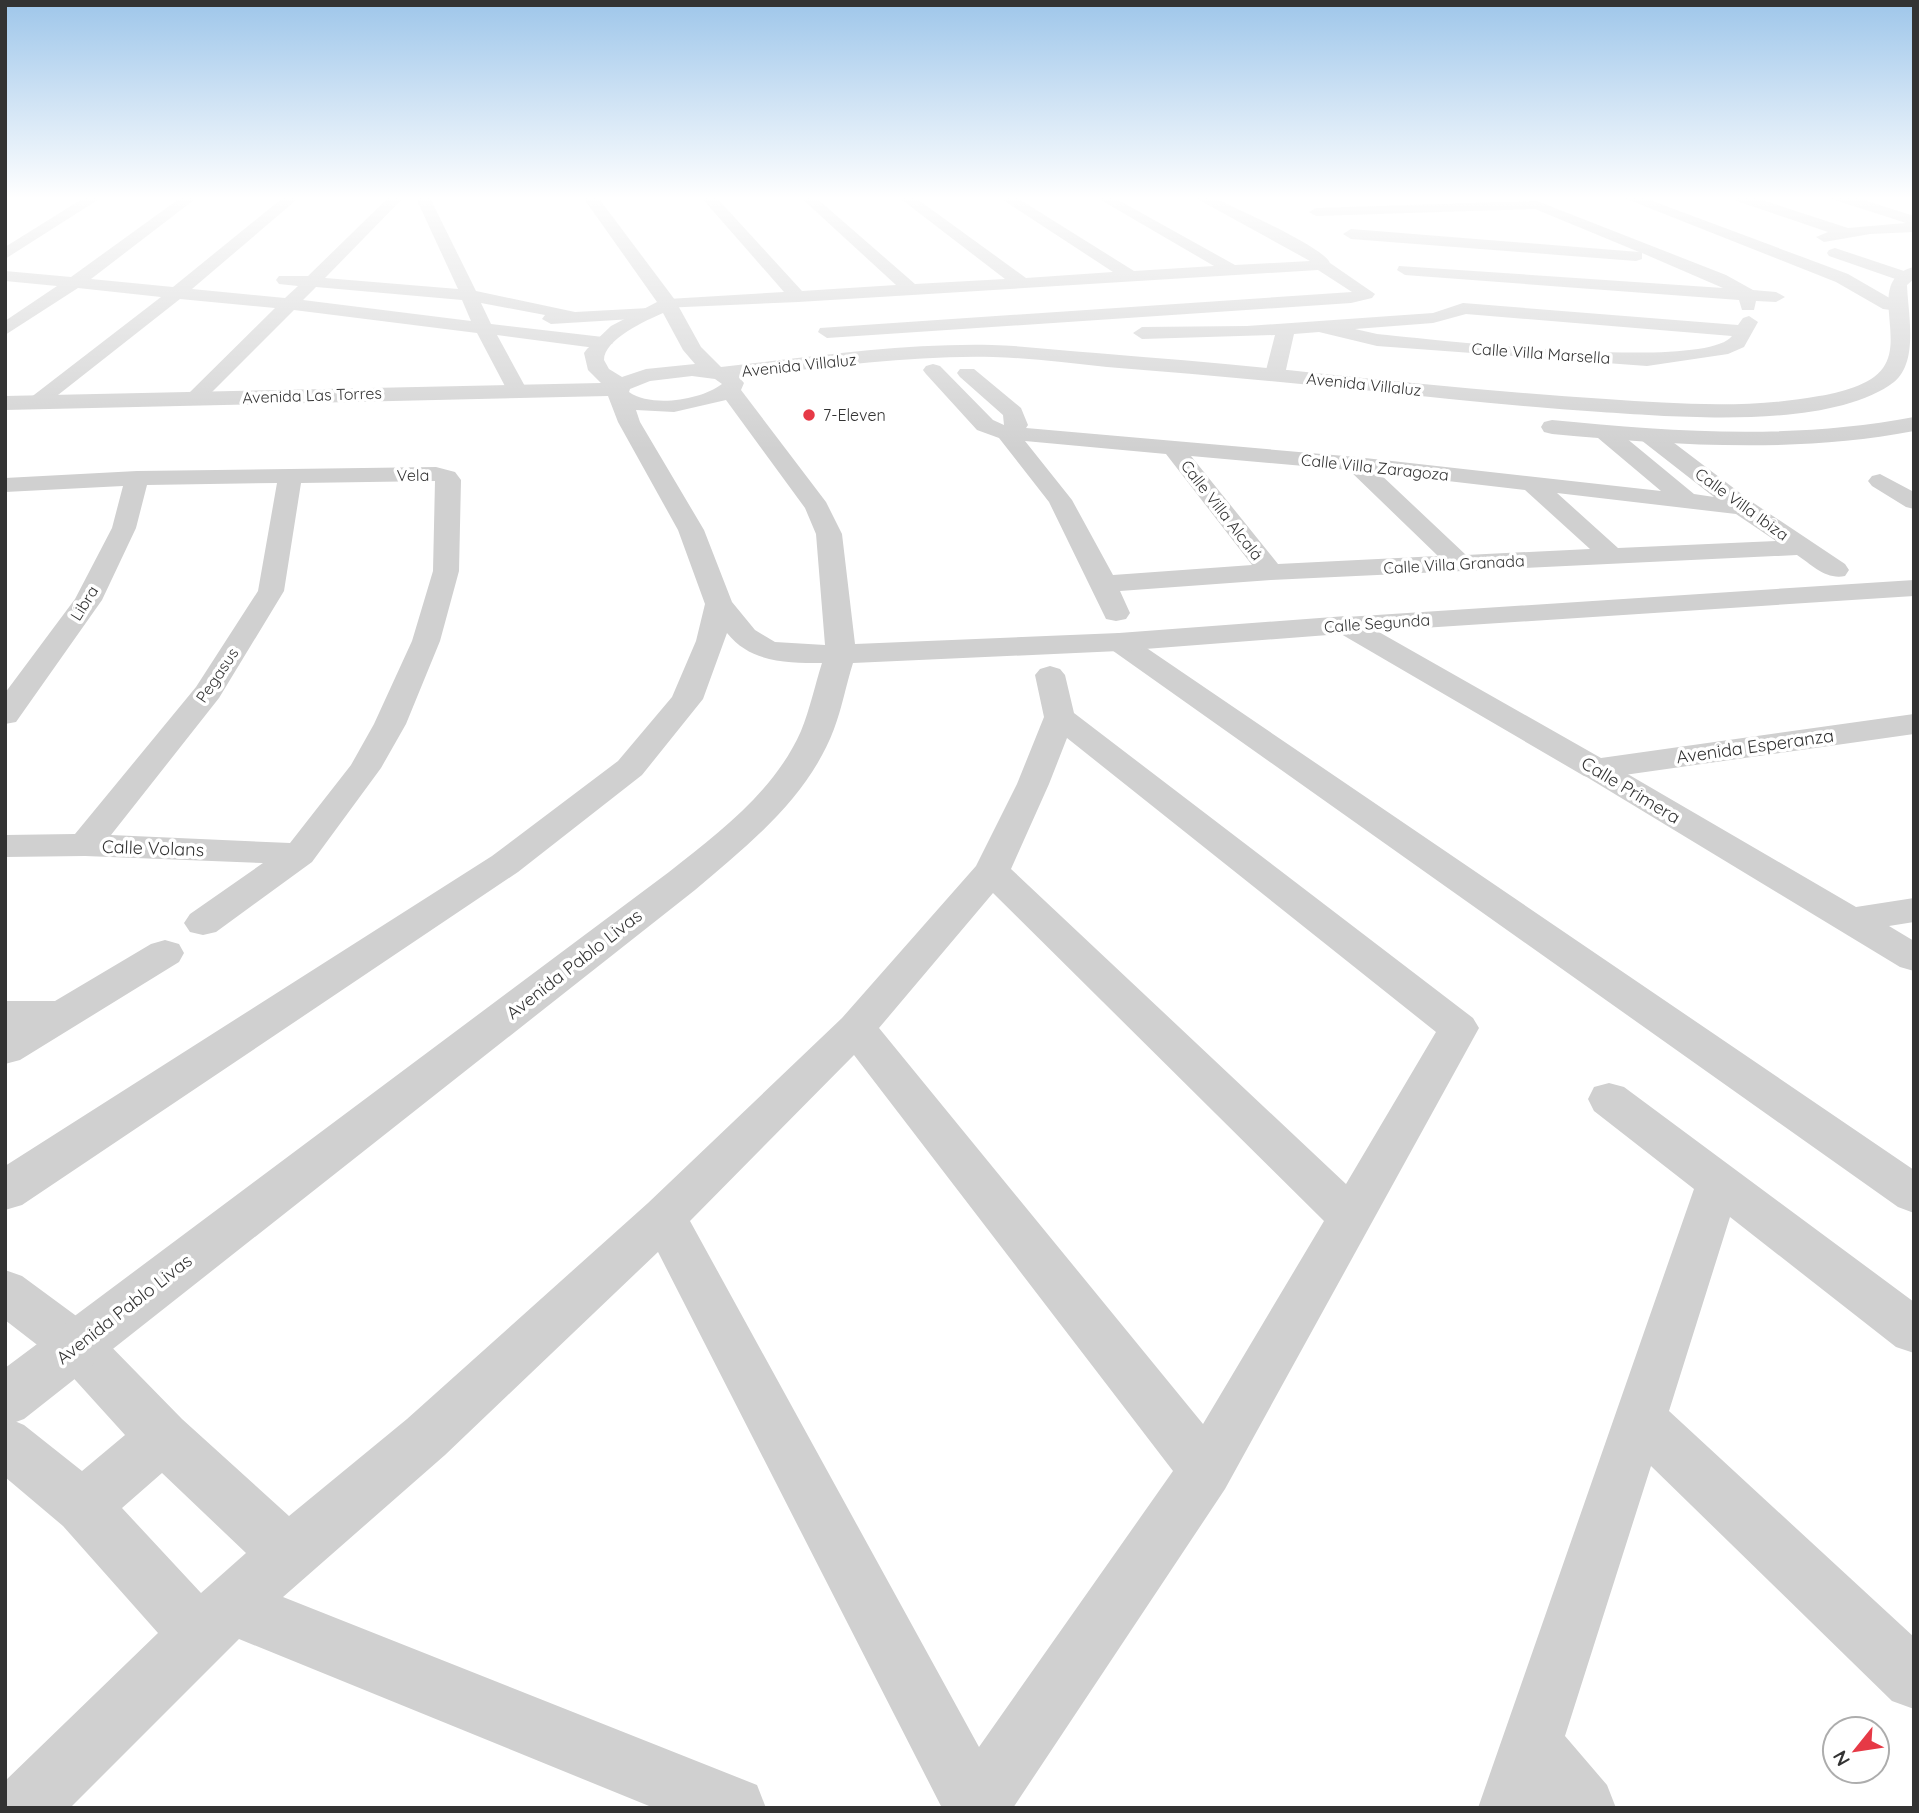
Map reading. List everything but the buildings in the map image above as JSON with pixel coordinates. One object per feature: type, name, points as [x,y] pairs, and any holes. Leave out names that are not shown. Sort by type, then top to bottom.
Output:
[{"type":"street","points":[[50,281],[288,304],[603,343]]},
{"type":"street","points":[[5,330],[78,281]]},
{"type":"street","points":[[37,402],[192,281]]},
{"type":"street","points":[[297,281],[468,296],[517,303],[573,317]]},
{"type":"street","points":[[462,281],[517,390]]},
{"type":"street","name":"Avenida Pablo Livas","points":[[5,1401],[574,965],[756,820],[792,775],[817,731],[840,654],[840,627],[829,534],[817,508],[754,421],[724,381],[693,350],[668,304],[651,281]]},
{"type":"street","points":[[784,281],[798,296]]},
{"type":"street","points":[[901,281],[912,290]]},
{"type":"street","points":[[1019,281],[1022,283]]},
{"type":"street","points":[[620,391],[646,375],[692,370],[724,381],[702,401],[663,406],[638,404],[620,391],[603,376],[595,366],[594,353],[603,343],[668,304],[1054,281]]},
{"type":"street","points":[[827,332],[1351,299],[1364,295],[1364,292],[1346,281]]},
{"type":"street","points":[[1423,281],[1434,287]]},
{"type":"street","points":[[1518,281],[1747,313]]},
{"type":"street","points":[[1721,281],[1747,313]]},
{"type":"street","points":[[1847,281],[1891,304]]},
{"type":"street","name":"Avenida Villaluz","points":[[724,381],[776,388],[927,363],[949,354],[992,351],[1241,351],[1275,374],[1519,400],[1702,412],[1763,410],[1824,402],[1865,390],[1889,376],[1896,363],[1900,345],[1891,304],[1902,281]]},
{"type":"street","points":[[195,398],[288,304],[314,282]]},
{"type":"street","points":[[1043,340],[1050,331],[1061,329],[1181,335],[1241,351],[1286,328],[1433,318],[1453,314],[1461,306],[1747,313],[1776,297]]},
{"type":"street","points":[[484,327],[573,317],[649,313]]},
{"type":"street","name":"Calle Villa Marsella","points":[[1321,327],[1377,341],[1596,358],[1647,359],[1721,350],[1737,343],[1747,313]]},
{"type":"street","points":[[1271,399],[1286,328]]},
{"type":"street","points":[[595,366],[628,372],[660,368],[684,359],[693,350]]},
{"type":"street","points":[[1228,395],[1241,351]]},
{"type":"street","points":[[949,354],[1013,413],[1017,425],[1007,433]]},
{"type":"street","points":[[927,363],[985,425],[1007,433],[1060,500],[1104,584],[1118,628],[1914,1194]]},
{"type":"street","name":"Avenida Villaluz","points":[[724,381],[759,368],[927,363],[967,373],[1008,376]]},
{"type":"street","points":[[759,368],[752,372],[752,382],[776,388]]},
{"type":"street","name":"Avenida Las Torres","points":[[5,403],[517,390],[620,391]]},
{"type":"street","points":[[5,1191],[505,864],[630,768],[687,699],[711,641],[719,604],[691,530],[629,422],[620,391]]},
{"type":"street","points":[[1824,402],[1883,432]]},
{"type":"street","points":[[638,438],[658,422],[697,411],[739,414],[754,421]]},
{"type":"street","points":[[1525,425],[1606,433],[1761,438],[1883,432],[1914,424]]},
{"type":"street","name":"Calle Villa Zaragoza","points":[[1007,433],[1356,464],[1743,507]]},
{"type":"street","name":"Calle Villa Ibiza","points":[[1606,433],[1686,500]]},
{"type":"street","name":"Calle Villa Ibiza","points":[[1649,435],[1743,507],[1836,570]]},
{"type":"street","name":"Calle Villa Alcalá","points":[[1173,448],[1272,572]]},
{"type":"street","points":[[1356,464],[1461,564]]},
{"type":"street","name":"Vela","points":[[5,485],[137,478],[436,474],[444,475],[449,480],[446,571],[426,641],[390,724],[365,768],[300,854]]},
{"type":"street","name":"Pegasus","points":[[85,845],[208,692],[271,591],[290,477]]},
{"type":"street","name":"Libra","points":[[5,715],[88,600],[124,528],[137,478]]},
{"type":"street","points":[[1880,481],[1914,502]]},
{"type":"street","points":[[1531,483],[1612,556]]},
{"type":"street","name":"Calle Villa Granada","points":[[1104,584],[1272,572],[1803,547]]},
{"type":"street","name":"Calle Segunda","points":[[719,604],[745,636],[766,650],[793,654],[840,654],[1118,628],[1346,625],[1914,588]]},
{"type":"street","name":"Calle Primera","points":[[1346,625],[1914,957]]},
{"type":"street","points":[[24,1808],[216,1620],[288,1554],[426,1437],[664,1217],[856,1028],[992,871],[1033,784],[1059,717],[1050,676]]},
{"type":"street","points":[[664,1217],[975,1807],[1206,1469],[1459,1028],[1059,717]]},
{"type":"street","name":"Avenida Esperanza","points":[[1596,769],[1914,724]]},
{"type":"street","name":"Calle Volans","points":[[5,846],[85,845],[300,854]]},
{"type":"street","points":[[203,923],[300,854]]},
{"type":"street","points":[[992,871],[1350,1217]]},
{"type":"street","points":[[1850,920],[1914,910]]},
{"type":"street","points":[[5,1049],[165,953]]},
{"type":"street","points":[[5,1016],[62,1015]]},
{"type":"street","points":[[856,1028],[1206,1469]]},
{"type":"street","points":[[1609,1099],[1914,1331]]},
{"type":"street","points":[[1510,1808],[1720,1182]]},
{"type":"street","points":[[5,1291],[76,1345],[163,1437],[288,1554]]},
{"type":"street","points":[[1640,1419],[1914,1679]]},
{"type":"street","points":[[83,1506],[163,1437]]},
{"type":"street","points":[[5,1443],[83,1506],[142,1574],[216,1620],[734,1808]]},
{"type":"street","points":[[1531,1744],[1584,1808]]},
{"type":"place","name":"7-Eleven","points":[[809,415]]}]
